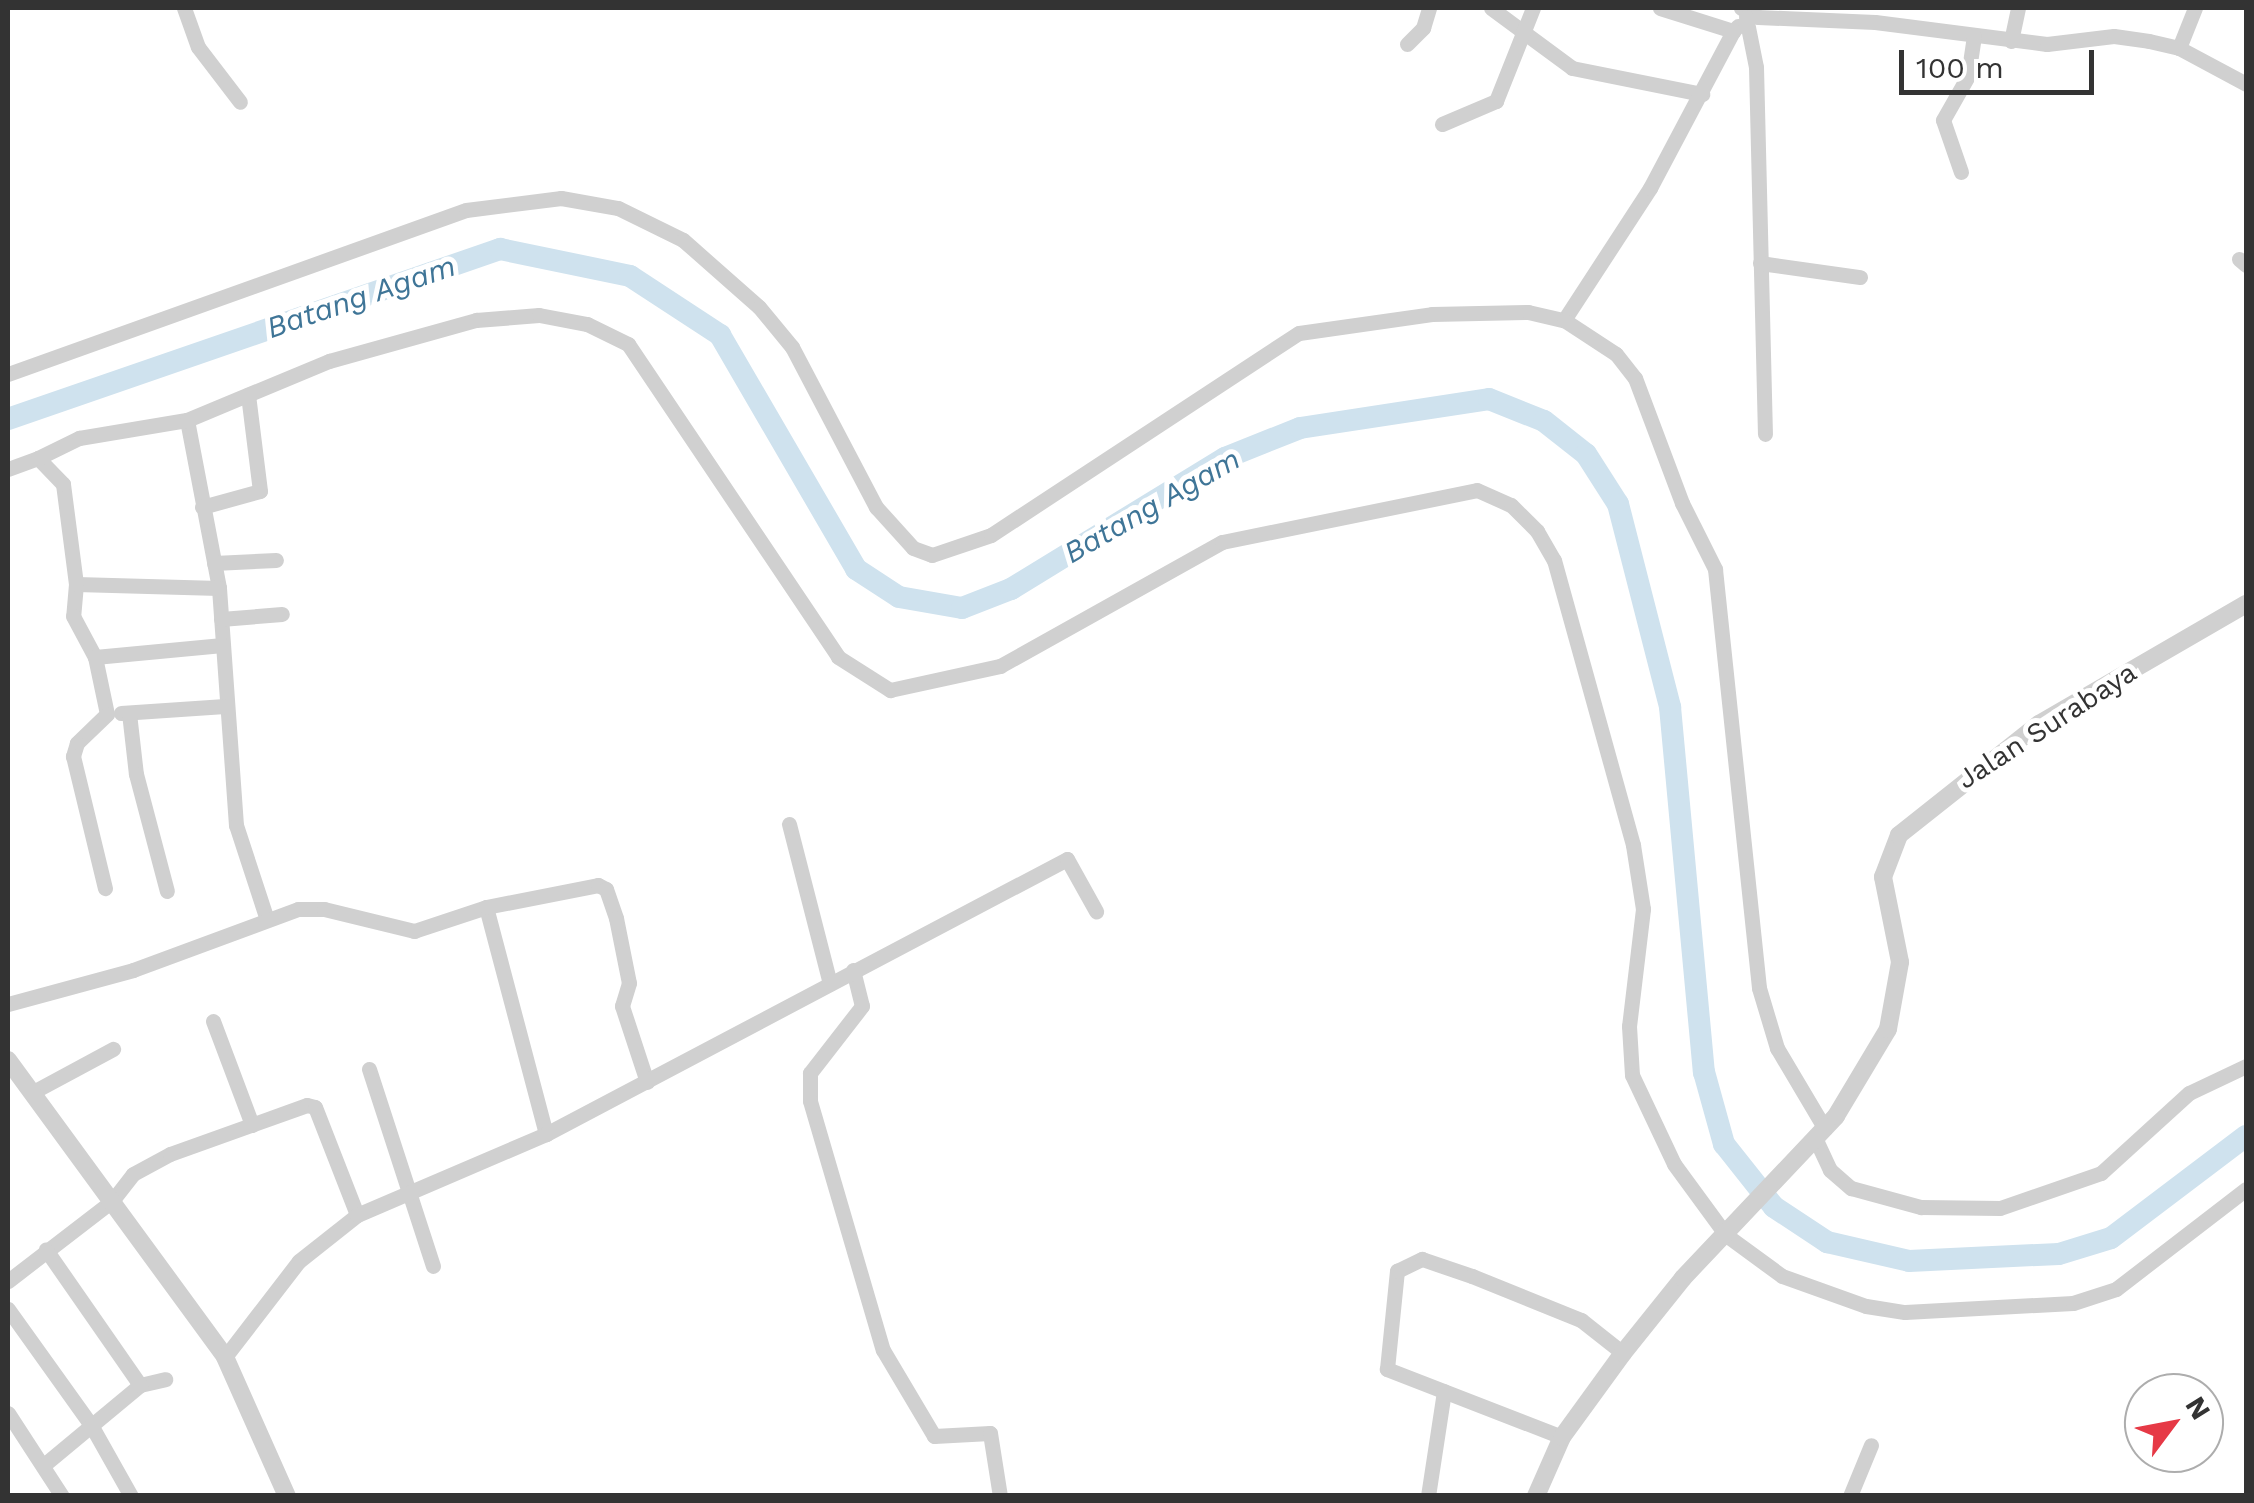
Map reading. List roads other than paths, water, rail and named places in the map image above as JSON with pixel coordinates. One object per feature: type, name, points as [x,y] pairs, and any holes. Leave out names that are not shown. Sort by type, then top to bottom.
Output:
[{"type":"street","points":[[184,8],[198,48],[240,102]]},
{"type":"street","points":[[1407,44],[1423,28],[1429,8]]},
{"type":"street","points":[[1491,8],[1526,30],[1549,56],[1572,68],[1702,94]]},
{"type":"street","points":[[1442,124],[1496,102],[1533,8]]},
{"type":"street","points":[[1660,8],[1734,31]]},
{"type":"street","points":[[2011,40],[2018,8]]},
{"type":"street","points":[[2179,48],[2195,8]]},
{"type":"street","points":[[1564,320],[1702,94],[1734,31],[1748,14]]},
{"type":"street","points":[[1748,14],[1876,22],[2048,44],[2114,36],[2179,48],[2246,84]]},
{"type":"street","points":[[1748,14],[1756,67],[1764,434]]},
{"type":"street","points":[[1961,172],[1943,120],[1968,76],[1974,36]]},
{"type":"street","points":[[8,374],[466,210],[561,198],[618,208],[684,240],[724,269],[759,306],[816,390],[876,508],[912,548],[932,555],[954,553],[991,535],[1299,333],[1432,314],[1528,312],[1564,320],[1616,354],[1635,378],[1682,504],[1716,569],[1759,988],[1777,1048],[1830,1170],[1851,1188],[1921,1207],[2000,1208],[2101,1173],[2189,1094],[2246,1066]]},
{"type":"street","points":[[1760,263],[1860,277]]},
{"type":"street","points":[[8,470],[79,438],[187,420],[329,361],[476,320],[539,314],[587,324],[628,344],[648,366],[838,658],[890,690],[1000,666],[1222,542],[1450,490],[1477,490],[1511,505],[1537,530],[1554,560],[1634,844],[1643,909],[1629,1026],[1632,1074],[1674,1164],[1726,1235],[1782,1276],[1866,1306],[1905,1312],[2073,1304],[2116,1290],[2246,1188]]},
{"type":"street","points":[[202,507],[260,491],[248,395]]},
{"type":"street","points":[[187,420],[219,588],[236,825],[266,916]]},
{"type":"street","points":[[38,458],[63,484],[76,584],[74,616],[96,657],[107,714]]},
{"type":"street","points":[[214,562],[276,560]]},
{"type":"street","points":[[76,584],[219,588]]},
{"type":"street","name":"Jalan Surabaya","points":[[1536,1496],[1562,1437],[1623,1353],[1815,1141],[1888,1029],[1897,996],[1900,962],[1883,878],[1899,834],[2040,724],[2246,604]]},
{"type":"street","points":[[220,619],[282,614]]},
{"type":"street","points":[[96,657],[222,645]]},
{"type":"street","points":[[105,888],[72,756],[107,714],[225,706]]},
{"type":"street","points":[[130,712],[136,774],[167,891]]},
{"type":"street","points":[[790,824],[830,984]]},
{"type":"street","points":[[225,1357],[299,1261],[357,1215],[546,1134],[1067,859],[1096,910]]},
{"type":"street","points":[[8,1004],[134,970],[266,916],[324,909],[414,931],[486,906],[596,885],[606,889],[628,978],[622,1006],[646,1082]]},
{"type":"street","points":[[486,906],[546,1134]]},
{"type":"street","points":[[853,970],[862,1006],[810,1073],[814,1114],[883,1350],[934,1436],[990,1433],[1000,1496]]},
{"type":"street","points":[[213,1022],[252,1126]]},
{"type":"street","points":[[32,1092],[114,1050]]},
{"type":"street","points":[[8,1060],[225,1357],[286,1496]]},
{"type":"street","points":[[370,1069],[405,1194],[434,1266]]},
{"type":"street","points":[[8,1281],[112,1201],[146,1168],[252,1126],[315,1107],[357,1215]]},
{"type":"street","points":[[46,1250],[140,1385]]},
{"type":"street","points":[[1562,1437],[1392,1372],[1385,1364],[1397,1270],[1415,1259],[1582,1320],[1623,1353]]},
{"type":"street","points":[[8,1309],[91,1425],[131,1496]]},
{"type":"street","points":[[45,1464],[140,1385],[165,1380]]},
{"type":"street","points":[[1428,1496],[1444,1391]]},
{"type":"street","points":[[8,1413],[45,1464],[62,1496]]},
{"type":"street","points":[[1850,1496],[1871,1444]]},
{"type":"waterway","name":"Batang Agam","points":[[8,419],[500,249],[630,276],[720,335],[856,569],[899,597],[962,608],[1011,589],[1225,458],[1300,428],[1489,399],[1544,421],[1586,454],[1618,504],[1670,707],[1704,1072],[1724,1144],[1774,1207],[1827,1242],[1909,1261],[2059,1254],[2111,1238],[2246,1136]]}]
